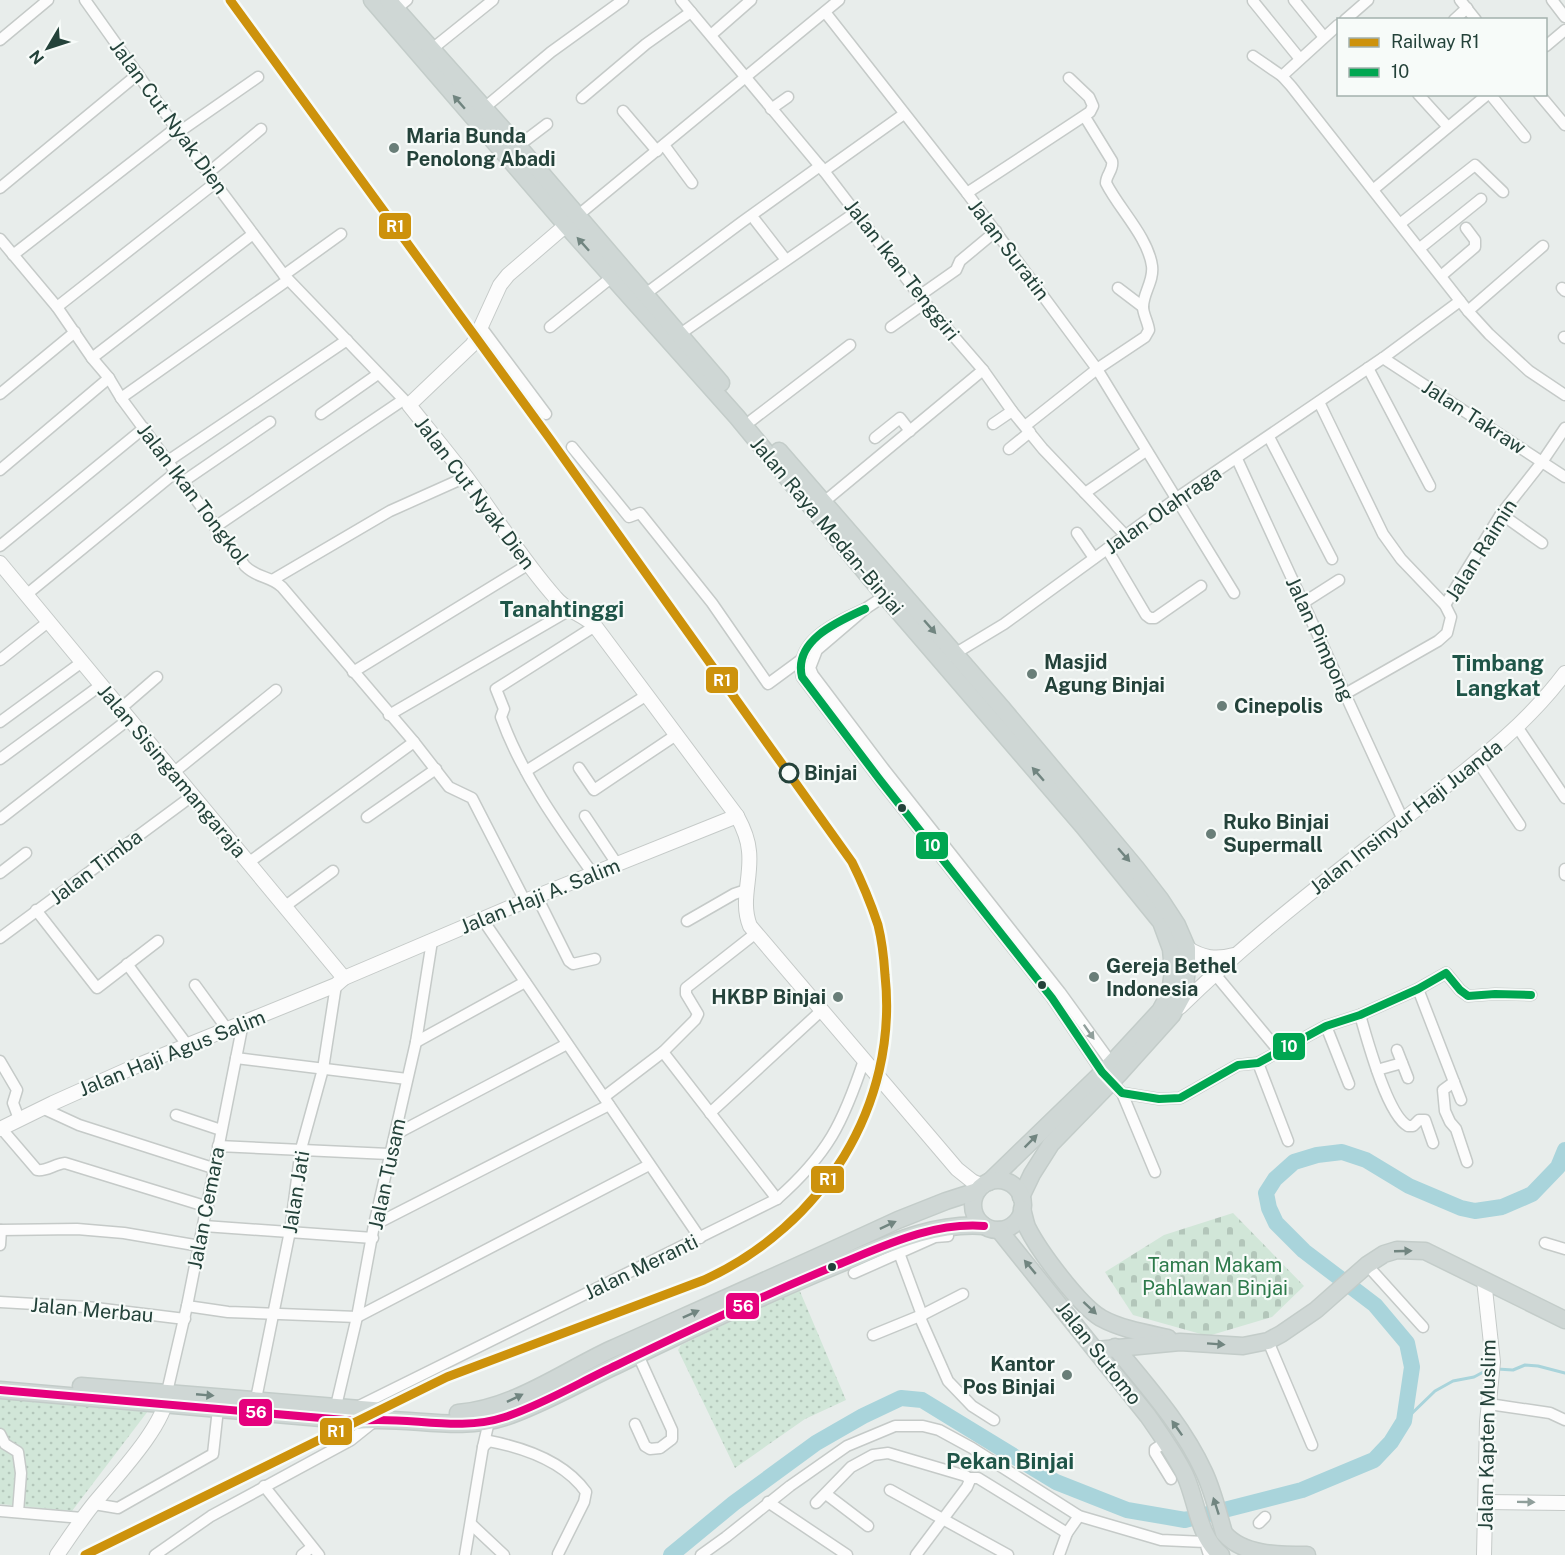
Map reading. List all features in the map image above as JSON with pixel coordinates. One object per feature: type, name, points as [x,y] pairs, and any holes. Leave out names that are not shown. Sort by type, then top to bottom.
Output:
[{"type":"main road","name":"Jalan Raya Medan-Binjai","points":[[372,0],[571,221],[645,295],[680,334],[890,592],[948,659],[1002,708],[1161,922],[1172,949],[1173,971],[1170,993],[1160,1011],[1113,1077]]},
{"type":"main road","name":"Jalan Raya Medan-Binjai","points":[[397,3],[432,49],[518,147],[612,277],[819,506]]},
{"type":"main road","name":"Jalan Raya Medan-Binjai","points":[[1081,814],[1160,899],[1177,925],[1187,948],[1184,993],[1172,1015],[1113,1077]]},
{"type":"main road","points":[[992,1228],[979,1222],[974,1210],[974,1197],[983,1186],[1113,1077]]},
{"type":"main road","points":[[0,1390],[167,1398],[256,1399],[447,1414],[479,1411],[490,1415],[610,1350],[854,1257],[897,1248],[921,1232],[954,1225],[992,1228],[1012,1226],[1020,1216],[1032,1174],[1052,1144],[1113,1077]]},
{"type":"main road","points":[[0,1381],[167,1398],[218,1409],[356,1421],[379,1418],[457,1424],[537,1405],[638,1355],[854,1257],[924,1210],[983,1186],[1000,1181],[1011,1184],[1022,1203]]},
{"type":"main road","name":"Jalan Sutomo","points":[[1022,1203],[1026,1225],[1037,1245],[1087,1307],[1100,1317],[1119,1326],[1180,1342]]},
{"type":"main road","name":"Jalan Sutomo","points":[[992,1228],[1057,1300],[1098,1350],[1189,1444],[1205,1474],[1224,1533],[1238,1548],[1252,1554],[1307,1555]]},
{"type":"main road","points":[[1098,1350],[1180,1342],[1243,1346],[1268,1341],[1333,1296],[1367,1265],[1384,1254],[1396,1250],[1425,1251],[1565,1320]]},
{"type":"main road","points":[[1057,1300],[1070,1288]]},
{"type":"main road","name":"Jalan Sutomo","points":[[1115,1347],[1146,1399],[1206,1536],[1221,1555]]},
{"type":"main road","points":[[1181,1480],[1205,1474]]},
{"type":"street","points":[[0,40],[48,0]]},
{"type":"street","name":"Jalan Cut Nyak Dien","points":[[85,0],[215,183],[286,278],[406,402],[466,477],[528,564],[555,597],[570,610],[596,626],[737,816],[745,831],[750,853],[746,914],[756,933],[957,1169],[972,1181],[983,1186]]},
{"type":"street","points":[[432,49],[493,0]]},
{"type":"street","points":[[483,109],[551,52],[623,0]]},
{"type":"street","name":"Jalan Ikan Tenggiri","points":[[681,0],[822,169],[922,299],[983,370],[1012,411],[1126,536]]},
{"type":"street","points":[[711,35],[751,0]]},
{"type":"street","points":[[215,527],[406,402],[473,344],[500,285],[508,275],[839,0]]},
{"type":"street","points":[[1293,0],[1324,37]]},
{"type":"street","points":[[1552,0],[1565,17]]},
{"type":"street","points":[[1253,1],[1300,59]]},
{"type":"street","points":[[1348,18],[1364,1]]},
{"type":"street","points":[[1455,18],[1465,3],[1475,18]]},
{"type":"street","points":[[582,98],[646,44],[692,12]]},
{"type":"street","name":"Jalan Suratin","points":[[825,12],[996,231],[1097,369],[1177,498]]},
{"type":"street","points":[[1282,76],[1337,26]]},
{"type":"street","points":[[1547,44],[1565,30]]},
{"type":"street","points":[[1253,56],[1282,76],[1401,223],[1468,311],[1489,334],[1529,371],[1565,395]]},
{"type":"street","points":[[0,188],[138,74]]},
{"type":"street","points":[[13,255],[177,130],[258,77]]},
{"type":"street","points":[[967,193],[1062,129],[1085,117],[1093,106],[1092,101],[1069,78]]},
{"type":"street","points":[[1420,96],[1447,126]]},
{"type":"street","points":[[1374,189],[1447,126],[1486,96]]},
{"type":"street","points":[[1491,96],[1525,137]]},
{"type":"street","points":[[1541,96],[1565,125]]},
{"type":"street","points":[[771,109],[788,97]]},
{"type":"street","points":[[624,111],[692,183]]},
{"type":"street","points":[[645,295],[742,222],[904,114]]},
{"type":"street","points":[[1085,117],[1112,161],[1112,168],[1106,183],[1151,259],[1152,279],[1143,307]]},
{"type":"street","points":[[518,147],[547,124]]},
{"type":"street","points":[[208,173],[261,129]]},
{"type":"street","points":[[1401,223],[1475,165],[1503,192]]},
{"type":"street","points":[[57,307],[215,183]]},
{"type":"street","points":[[1420,248],[1480,199]]},
{"type":"street","points":[[680,334],[856,212]]},
{"type":"street","points":[[755,220],[786,260]]},
{"type":"street","points":[[1441,276],[1475,247],[1475,240],[1466,228]]},
{"type":"street","points":[[891,327],[956,270],[960,261],[996,231]]},
{"type":"street","points":[[92,358],[253,234]]},
{"type":"street","points":[[121,398],[286,278],[341,234]]},
{"type":"street","name":"Jalan Ikan Tongkol","points":[[0,238],[57,307],[215,527],[253,573],[274,579],[453,790],[472,798],[569,962],[573,964],[595,959]]},
{"type":"street","points":[[1468,311],[1543,246]]},
{"type":"street","points":[[550,327],[612,277]]},
{"type":"street","points":[[1009,449],[1028,429],[1097,369],[1148,333],[1149,324],[1143,307],[1119,288]]},
{"type":"street","name":"Jalan Olahraga","points":[[948,659],[1005,624],[1177,498],[1383,358],[1460,301]]},
{"type":"street","points":[[482,327],[546,414]]},
{"type":"street","points":[[0,394],[75,332]]},
{"type":"street","points":[[168,461],[347,340]]},
{"type":"street","points":[[752,420],[850,345]]},
{"type":"street","name":"Jalan Takraw","points":[[1383,358],[1565,477]]},
{"type":"street","points":[[1368,368],[1430,486]]},
{"type":"street","points":[[819,506],[983,370]]},
{"type":"street","points":[[321,414],[378,374]]},
{"type":"street","points":[[0,470],[109,378]]},
{"type":"street","points":[[1319,402],[1383,534],[1396,553],[1445,605]]},
{"type":"street","points":[[993,424],[1012,411]]},
{"type":"street","points":[[875,438],[900,418],[910,431]]},
{"type":"street","points":[[184,481],[270,422]]},
{"type":"street","points":[[0,546],[144,428]]},
{"type":"street","name":"Jalan Raimin","points":[[1345,694],[1438,641],[1447,633],[1451,617],[1445,605],[1501,514],[1542,462],[1565,428]]},
{"type":"street","points":[[1269,437],[1332,559]]},
{"type":"street","points":[[572,447],[629,517],[640,513],[712,603],[768,684],[802,659]]},
{"type":"street","points":[[1085,492],[1146,451]]},
{"type":"street","name":"Jalan Pimpong","points":[[1237,459],[1403,820]]},
{"type":"street","points":[[26,595],[176,472]]},
{"type":"street","points":[[274,579],[390,510],[466,477]]},
{"type":"street","points":[[1177,498],[1234,592]]},
{"type":"street","points":[[1501,514],[1542,543]]},
{"type":"street","points":[[1077,533],[1094,558]]},
{"type":"street","points":[[1107,549],[1146,615],[1150,618],[1155,618],[1201,586]]},
{"type":"street","points":[[353,672],[528,564]]},
{"type":"street","name":"Jalan Sisingamangaraja","points":[[3,573],[26,595],[248,863],[340,982]]},
{"type":"street","points":[[1303,603],[1339,580]]},
{"type":"street","points":[[890,592],[817,650],[810,668],[922,826],[1113,1077],[1155,1172]]},
{"type":"street","points":[[866,609],[839,621],[808,644],[800,668],[802,677],[922,826]]},
{"type":"street","points":[[389,715],[570,610]]},
{"type":"street","points":[[0,660],[48,622]]},
{"type":"street","points":[[593,874],[526,771],[504,727],[501,717],[504,709],[496,689],[596,626]]},
{"type":"street","points":[[0,722],[82,662]]},
{"type":"street","name":"Jalan Insinyur Haji Juanda","points":[[1172,1015],[1214,973],[1518,728],[1565,673]]},
{"type":"street","points":[[0,819],[124,714],[157,677]]},
{"type":"street","points":[[0,759],[101,685]]},
{"type":"street","points":[[173,773],[276,690]]},
{"type":"street","points":[[526,771],[647,695]]},
{"type":"street","points":[[1518,728],[1565,798]]},
{"type":"street","points":[[579,768],[594,790],[676,735]]},
{"type":"street","points":[[248,863],[414,742]]},
{"type":"street","points":[[1478,762],[1520,825]]},
{"type":"street","points":[[367,818],[436,769]]},
{"type":"street","name":"Jalan Timba","points":[[0,938],[192,796]]},
{"type":"street","points":[[585,816],[617,864]]},
{"type":"street","name":"Jalan Haji A. Salim","points":[[340,982],[531,899],[737,816]]},
{"type":"street","points":[[0,873],[26,854]]},
{"type":"street","points":[[1565,869],[1565,875]]},
{"type":"street","points":[[284,907],[333,871]]},
{"type":"street","points":[[687,921],[734,894],[746,890]]},
{"type":"street","points":[[36,910],[97,988],[158,941]]},
{"type":"street","points":[[483,920],[700,1238]]},
{"type":"street","points":[[374,1225],[606,1101],[698,1018],[686,994],[686,987],[756,933]]},
{"type":"street","name":"Jalan Tusam","points":[[336,1406],[416,1042],[432,941]]},
{"type":"street","points":[[1187,948],[1202,956],[1212,958],[1239,954]]},
{"type":"street","points":[[127,964],[188,1046]]},
{"type":"street","points":[[1214,973],[1278,1050]]},
{"type":"street","points":[[1113,1077],[1159,1100],[1180,1098],[1238,1065],[1258,1063],[1278,1050],[1326,1026],[1360,1016],[1418,990],[1446,973],[1468,996],[1531,995]]},
{"type":"street","name":"Jalan Haji Agus Salim","points":[[0,1129],[129,1069],[340,982]]},
{"type":"street","name":"Jalan Jati","points":[[256,1399],[290,1231],[301,1149],[323,1069],[340,982]]},
{"type":"street","points":[[416,1042],[525,982]]},
{"type":"street","points":[[195,985],[227,1029]]},
{"type":"street","points":[[1418,990],[1461,1100]]},
{"type":"street","points":[[710,1113],[763,1067],[822,1010]]},
{"type":"street","points":[[1360,1016],[1377,1070],[1399,1117],[1408,1126],[1413,1126],[1419,1120],[1425,1120],[1433,1143]]},
{"type":"street","name":"Jalan Cemara","points":[[167,1398],[216,1169],[218,1146],[243,1023]]},
{"type":"street","points":[[1326,1026],[1349,1084]]},
{"type":"street","points":[[396,1134],[567,1044]]},
{"type":"street","points":[[1397,1050],[1408,1078]]},
{"type":"street","points":[[663,1052],[777,1198]]},
{"type":"street","points":[[236,1058],[407,1079]]},
{"type":"street","name":"Jalan Meranti","points":[[355,1408],[777,1198],[794,1184],[824,1151],[849,1104],[864,1060]]},
{"type":"street","points":[[0,1062],[17,1090],[13,1103],[19,1119]]},
{"type":"street","points":[[1258,1063],[1288,1141]]},
{"type":"street","points":[[1377,1070],[1402,1063]]},
{"type":"street","points":[[1454,1082],[1443,1090],[1444,1108],[1456,1129],[1467,1162]]},
{"type":"street","points":[[42,1108],[79,1125],[216,1169]]},
{"type":"street","points":[[176,1115],[221,1130]]},
{"type":"street","points":[[0,1129],[37,1170],[65,1163],[207,1207]]},
{"type":"street","points":[[218,1146],[390,1154]]},
{"type":"street","points":[[187,1306],[228,1312],[357,1317],[650,1165]]},
{"type":"street","points":[[204,1226],[373,1238]]},
{"type":"street","points":[[0,1245],[1,1230],[77,1229],[124,1233],[200,1246]]},
{"type":"street","points":[[948,1236],[897,1248],[922,1315],[921,1320],[948,1381],[972,1406],[994,1420]]},
{"type":"street","points":[[1545,1244],[1565,1249]]},
{"type":"street","points":[[1367,1265],[1423,1327]]},
{"type":"street","name":"Jalan Kapten Muslim","points":[[1484,1555],[1487,1422],[1493,1362],[1485,1280]]},
{"type":"street","points":[[873,1335],[922,1315],[963,1294]]},
{"type":"street","name":"Jalan Merbau","points":[[0,1302],[87,1306],[185,1319]]},
{"type":"street","points":[[1268,1341],[1312,1444]]},
{"type":"street","points":[[635,1424],[645,1446],[650,1449],[660,1448],[672,1438],[672,1430],[638,1355]]},
{"type":"street","points":[[57,1555],[82,1518],[155,1428],[167,1398]]},
{"type":"street","points":[[1489,1404],[1550,1413],[1565,1420]]},
{"type":"street","points":[[94,1504],[118,1508],[213,1454],[218,1409]]},
{"type":"street","points":[[465,1555],[490,1415]]},
{"type":"street","points":[[155,1555],[211,1516],[351,1440],[379,1418]]},
{"type":"street","points":[[701,1555],[768,1502],[847,1446],[895,1426],[923,1426],[939,1430],[972,1448],[1079,1516],[1161,1540],[1205,1542],[1209,1555]]},
{"type":"street","points":[[0,1434],[5,1444],[18,1452],[21,1473],[18,1512]]},
{"type":"street","points":[[483,1447],[489,1441],[518,1447],[545,1458],[571,1475],[586,1492],[584,1502],[558,1554]]},
{"type":"street","points":[[816,1503],[856,1463],[873,1455],[888,1453],[968,1478],[978,1478],[1067,1533]]},
{"type":"street","points":[[916,1555],[967,1487],[968,1478]]},
{"type":"street","points":[[264,1486],[316,1551],[302,1555]]},
{"type":"street","points":[[890,1490],[1008,1555]]},
{"type":"street","points":[[826,1494],[868,1526]]},
{"type":"street","points":[[768,1502],[847,1555]]},
{"type":"street","points":[[1486,1502],[1565,1503]]},
{"type":"street","points":[[0,1511],[82,1518]]},
{"type":"street","points":[[1059,1555],[1067,1533],[1079,1516]]},
{"type":"street","points":[[471,1524],[504,1555]]},
{"type":"green space","name":"Taman Makam Pahlawan Binjai","points":[[1233,1213],[1304,1286],[1272,1317],[1208,1336],[1133,1315],[1105,1272],[1164,1235]]},
{"type":"green space","points":[[799,1289],[846,1400],[805,1419],[735,1468],[678,1350],[681,1345]]},
{"type":"green space","points":[[0,1397],[148,1411],[72,1511],[0,1504]]},
{"type":"waterway","points":[[671,1555],[734,1503],[816,1443],[863,1416],[901,1398],[922,1400],[1056,1482],[1127,1510],[1185,1520],[1302,1490],[1374,1460],[1391,1442],[1404,1421],[1412,1367],[1407,1343],[1375,1305],[1304,1251],[1276,1223],[1269,1208],[1266,1193],[1275,1179],[1294,1162],[1317,1155],[1342,1152],[1366,1160],[1409,1186],[1461,1208],[1475,1211],[1502,1207],[1532,1194],[1558,1167],[1565,1150]]},
{"type":"waterway","points":[[1497,1369],[1513,1370],[1525,1365],[1565,1373]]},
{"type":"waterway","points":[[1404,1421],[1435,1391],[1453,1381],[1474,1377],[1487,1370]]},
{"type":"rail line","name":"R1","points":[[85,1555],[447,1377],[704,1280],[746,1257],[784,1228],[817,1194],[844,1156],[865,1115],[879,1070],[886,1024],[885,969],[878,925],[852,862],[550,439],[230,0]]},
{"type":"transit line","name":"10","points":[[865,609],[831,626],[811,642],[804,652],[801,664],[802,677],[1052,998],[1102,1072],[1122,1093],[1159,1099],[1180,1098],[1238,1065],[1258,1063],[1326,1026],[1360,1015],[1418,989],[1446,973],[1468,996],[1531,995]]},
{"type":"transit line","name":"56","points":[[0,1390],[356,1421],[394,1420],[450,1424],[487,1422],[534,1406],[726,1314],[890,1243],[946,1228],[984,1226]]},
{"type":"place","name":"Maria Bunda Penolong Abadi","points":[[394,148]]},
{"type":"place","name":"Masjid Agung Binjai","points":[[1032,674]]},
{"type":"place","name":"Cinepolis","points":[[1222,706]]},
{"type":"place","name":"Binjai","points":[[789,773]]},
{"type":"place","name":"Ruko Binjai Supermall","points":[[1211,834]]},
{"type":"place","name":"Gereja Bethel Indonesia","points":[[1094,977]]},
{"type":"place","name":"HKBP Binjai","points":[[838,997]]},
{"type":"place","name":"Kantor Pos Binjai","points":[[1067,1375]]},
{"type":"district","name":"Tanahtinggi","points":[[562,609]]},
{"type":"district","name":"Timbang Langkat","points":[[1498,676]]},
{"type":"district","name":"Pekan Binjai","points":[[1010,1461]]}]
